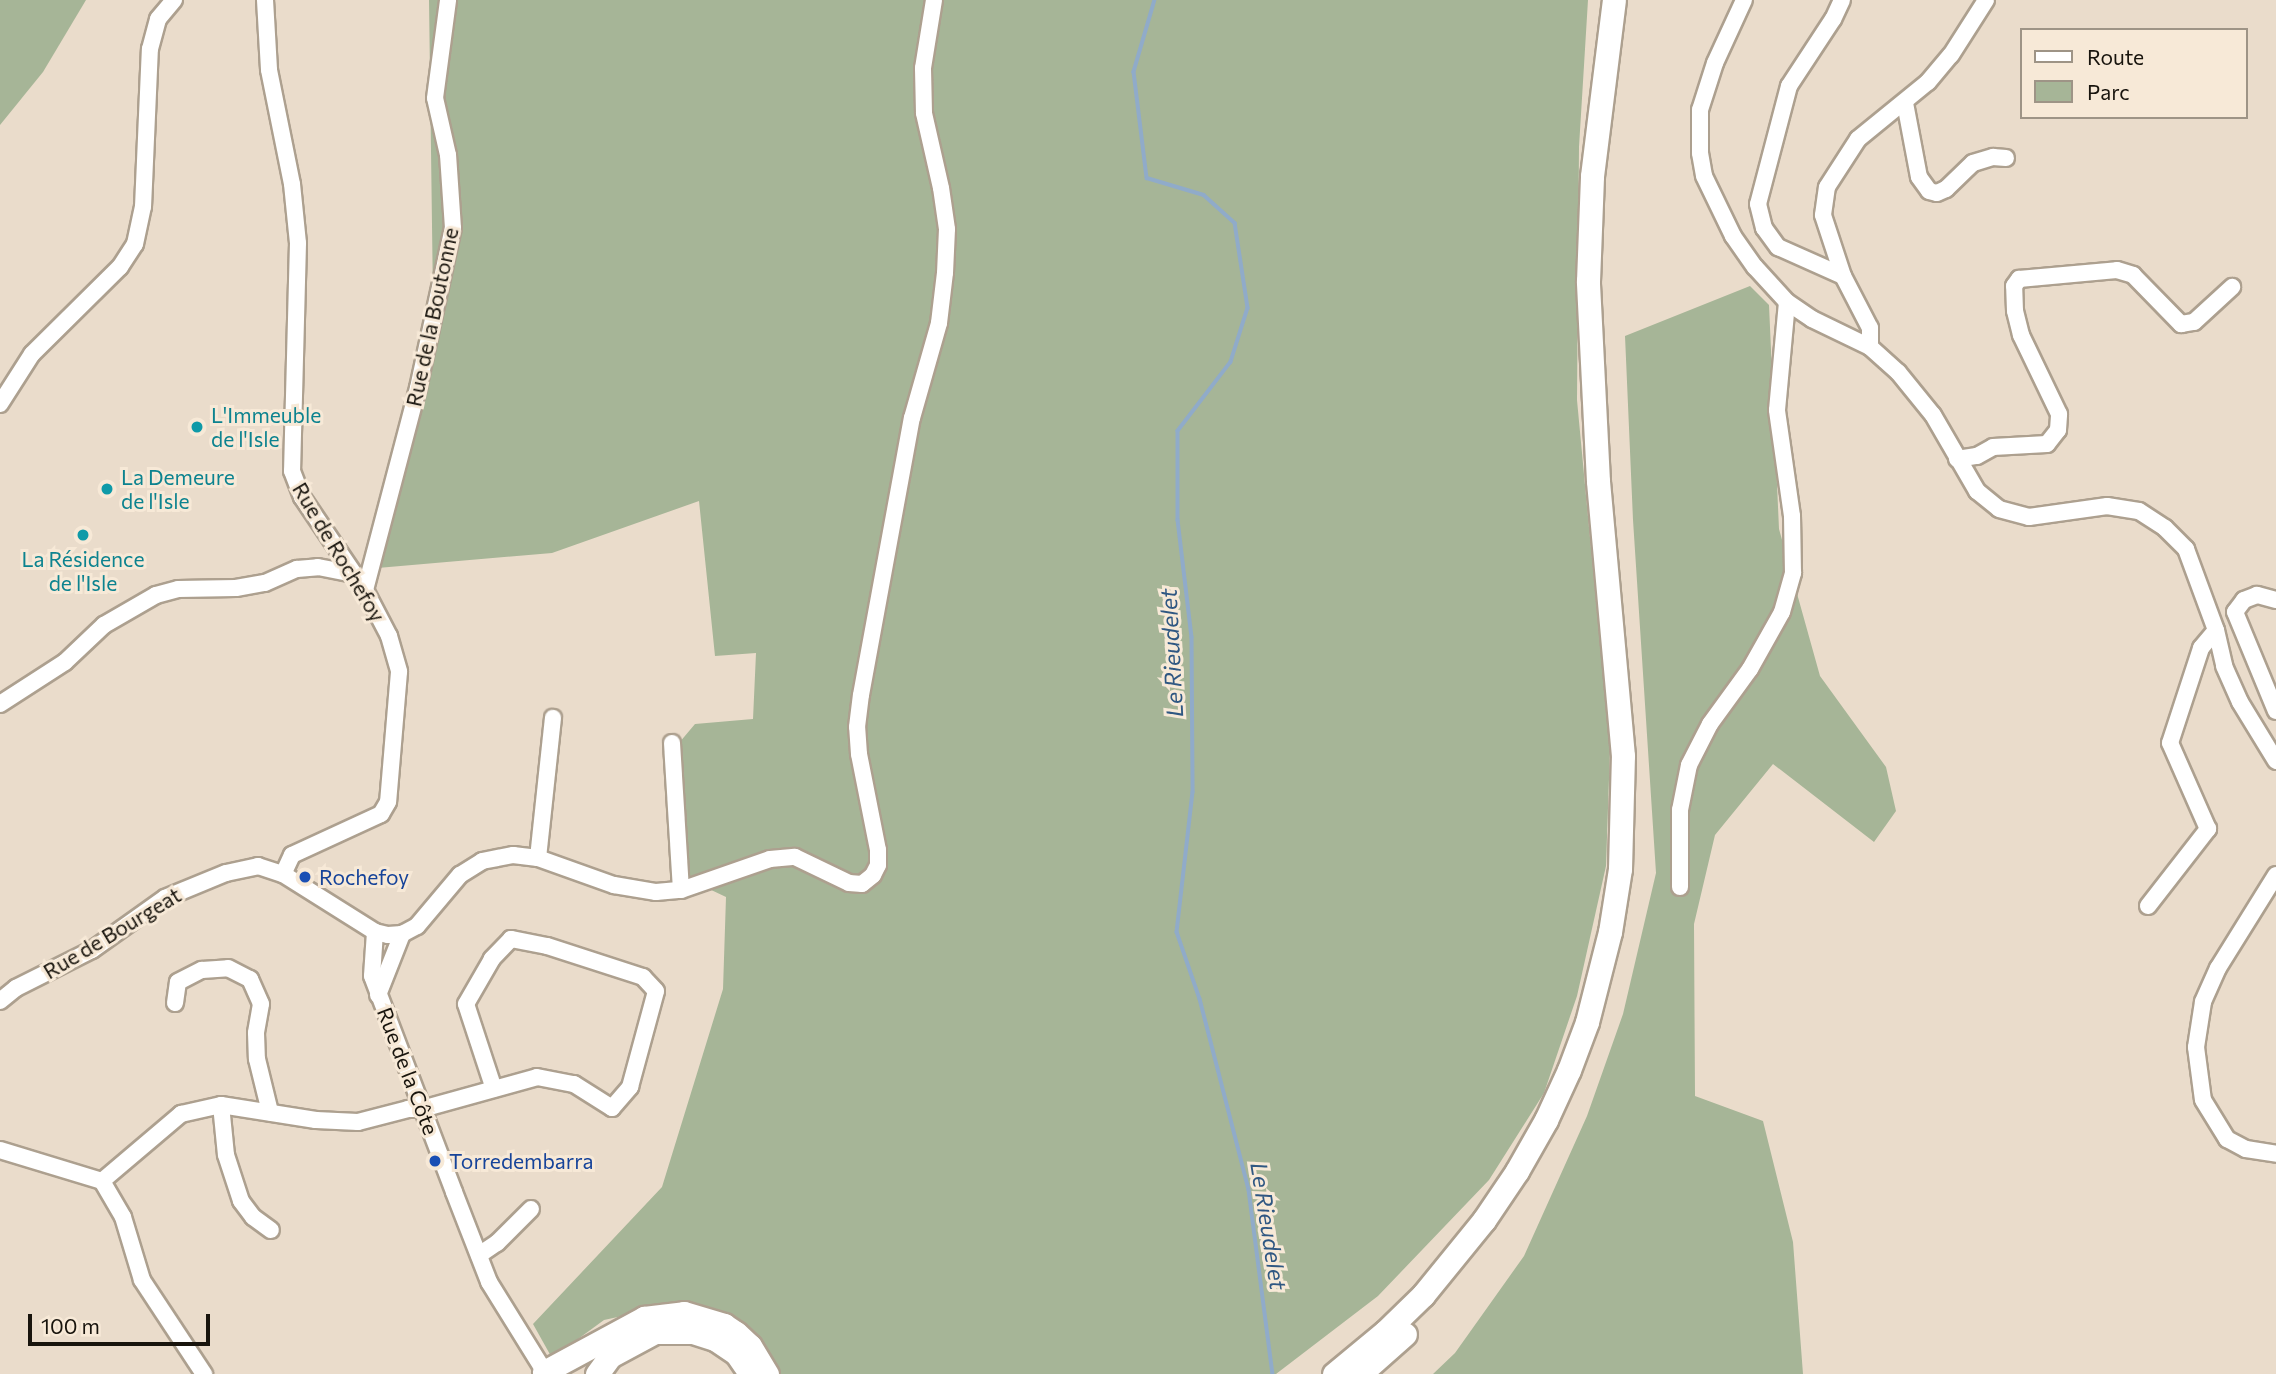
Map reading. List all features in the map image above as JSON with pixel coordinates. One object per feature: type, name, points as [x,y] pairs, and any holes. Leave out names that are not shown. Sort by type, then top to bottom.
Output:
[{"type":"highway","points":[[1335,1374],[1386,1331],[1423,1294],[1484,1220],[1517,1171],[1546,1120],[1569,1070],[1587,1022],[1609,932],[1620,869],[1623,756],[1598,481],[1588,281],[1599,102],[1614,0]]},
{"type":"highway","points":[[1360,1374],[1416,1323],[1451,1286],[1482,1248],[1520,1190],[1563,1108],[1584,1060],[1601,1015],[1618,948],[1633,857],[1636,763],[1602,366],[1601,224],[1613,75],[1627,0]]},
{"type":"highway","points":[[545,1373],[644,1318],[684,1313],[724,1325],[736,1333],[750,1346],[767,1374]]},
{"type":"highway","points":[[597,1374],[610,1356],[655,1332],[693,1332],[715,1339],[736,1353],[749,1374]]},
{"type":"street","points":[[0,404],[32,354],[120,267],[135,244],[143,207],[150,50],[158,19],[174,0]]},
{"type":"street","name":"Rue de Rochefoy","points":[[265,0],[269,70],[292,184],[298,243],[292,471],[302,497],[365,590],[389,636],[399,672],[388,802],[381,814],[292,855],[283,874]]},
{"type":"street","name":"Rue de la Boutonne","points":[[365,590],[418,388],[453,228],[449,155],[435,98],[449,0]]},
{"type":"street","points":[[402,934],[417,926],[460,875],[482,861],[513,855],[538,858],[636,890],[681,890],[770,859],[795,857],[811,862],[838,880],[862,884],[873,875],[878,865],[857,727],[912,418],[939,323],[945,273],[947,229],[942,188],[924,113],[923,68],[934,0]]},
{"type":"street","points":[[1744,0],[1715,63],[1700,110],[1700,153],[1714,201],[1733,236],[1755,267],[1787,302],[1812,319],[1870,347],[1898,372],[1933,415],[1977,491],[1999,509],[2029,517],[2107,506],[2138,511],[2157,523],[2186,549],[2216,630],[2224,666],[2235,690],[2275,753]]},
{"type":"street","points":[[1842,0],[1833,19],[1789,86],[1758,204],[1764,228],[1778,247],[1843,276]]},
{"type":"street","points":[[1870,347],[1870,328],[1843,276],[1823,215],[1826,187],[1858,139],[1905,103],[1951,55],[1986,0]]},
{"type":"street","points":[[1905,103],[1919,177],[1929,191],[1937,193],[1946,189],[1973,163],[1993,157],[2006,158]]},
{"type":"street","points":[[1957,459],[1977,456],[1993,447],[2047,444],[2058,430],[2059,414],[2021,335],[2015,311],[2014,286],[2019,279],[2117,270],[2133,275],[2180,324],[2194,322],[2232,287]]},
{"type":"street","points":[[1680,887],[1680,810],[1689,765],[1710,724],[1750,669],[1782,612],[1793,573],[1792,516],[1777,410],[1787,302]]},
{"type":"street","points":[[0,704],[65,662],[104,625],[156,595],[178,589],[236,588],[265,583],[297,569],[318,566],[353,574]]},
{"type":"street","points":[[2276,600],[2257,595],[2244,600],[2235,612],[2276,711]]},
{"type":"street","points":[[2148,906],[2208,829],[2170,743],[2201,648],[2216,630]]},
{"type":"street","points":[[538,858],[553,718]]},
{"type":"street","points":[[672,743],[681,890]]},
{"type":"street","name":"Rue de Bourgeat","points":[[0,1001],[16,988],[92,950],[165,898],[226,873],[258,866],[283,874],[375,932],[402,934]]},
{"type":"street","points":[[2276,875],[2218,968],[2203,1002],[2196,1047],[2203,1100],[2227,1139],[2246,1149],[2276,1154]]},
{"type":"street","name":"Rue de la Côte","points":[[375,932],[372,976],[378,995],[489,1282],[545,1373]]},
{"type":"street","name":"Rue de la Côte","points":[[378,995],[402,934]]},
{"type":"street","points":[[102,1181],[181,1114],[222,1105],[316,1121],[358,1122],[408,1109],[422,1109],[494,1089],[537,1077],[574,1084],[612,1108],[630,1087],[656,991],[643,977],[547,946],[511,939],[492,958],[466,1004],[494,1089]]},
{"type":"street","points":[[175,1003],[178,982],[202,970],[228,968],[250,979],[261,1004],[256,1033],[257,1059],[270,1112]]},
{"type":"street","points":[[222,1105],[226,1156],[241,1200],[253,1217],[271,1230]]},
{"type":"street","points":[[0,1150],[102,1181],[123,1217],[142,1280],[204,1374]]},
{"type":"street","points":[[479,1255],[497,1243],[531,1209]]},
{"type":"green space","points":[[0,0],[86,0],[43,72],[0,125]]},
{"type":"green space","points":[[429,0],[1588,0],[1579,147],[1577,400],[1610,750],[1606,866],[1577,996],[1544,1093],[1489,1180],[1378,1296],[1276,1374],[778,1374],[769,1354],[725,1316],[673,1305],[604,1320],[552,1358],[533,1324],[662,1187],[723,989],[726,897],[688,879],[679,743],[695,724],[753,719],[756,653],[715,656],[699,501],[552,553],[366,569],[433,300]]},
{"type":"green space","points":[[1750,286],[1769,305],[1779,529],[1820,676],[1886,767],[1896,811],[1874,842],[1773,764],[1715,835],[1694,924],[1695,1096],[1763,1121],[1793,1242],[1803,1374],[1433,1374],[1455,1353],[1524,1256],[1587,1116],[1623,1014],[1656,873],[1633,520],[1625,336]]},
{"type":"waterway","name":"Le Rieudelet","points":[[1155,0],[1134,72],[1147,178],[1204,195],[1235,223],[1248,308],[1231,362],[1178,431],[1178,520],[1192,637],[1193,792],[1177,932],[1200,999],[1249,1190],[1273,1374]]},
{"type":"place","name":"L'Immeuble de l'Isle","points":[[197,427]]},
{"type":"place","name":"La Demeure de l'Isle","points":[[107,489]]},
{"type":"place","name":"La Résidence de l'Isle","points":[[83,535]]},
{"type":"place","name":"Rochefoy","points":[[305,877]]},
{"type":"place","name":"Torredembarra","points":[[435,1161]]}]
